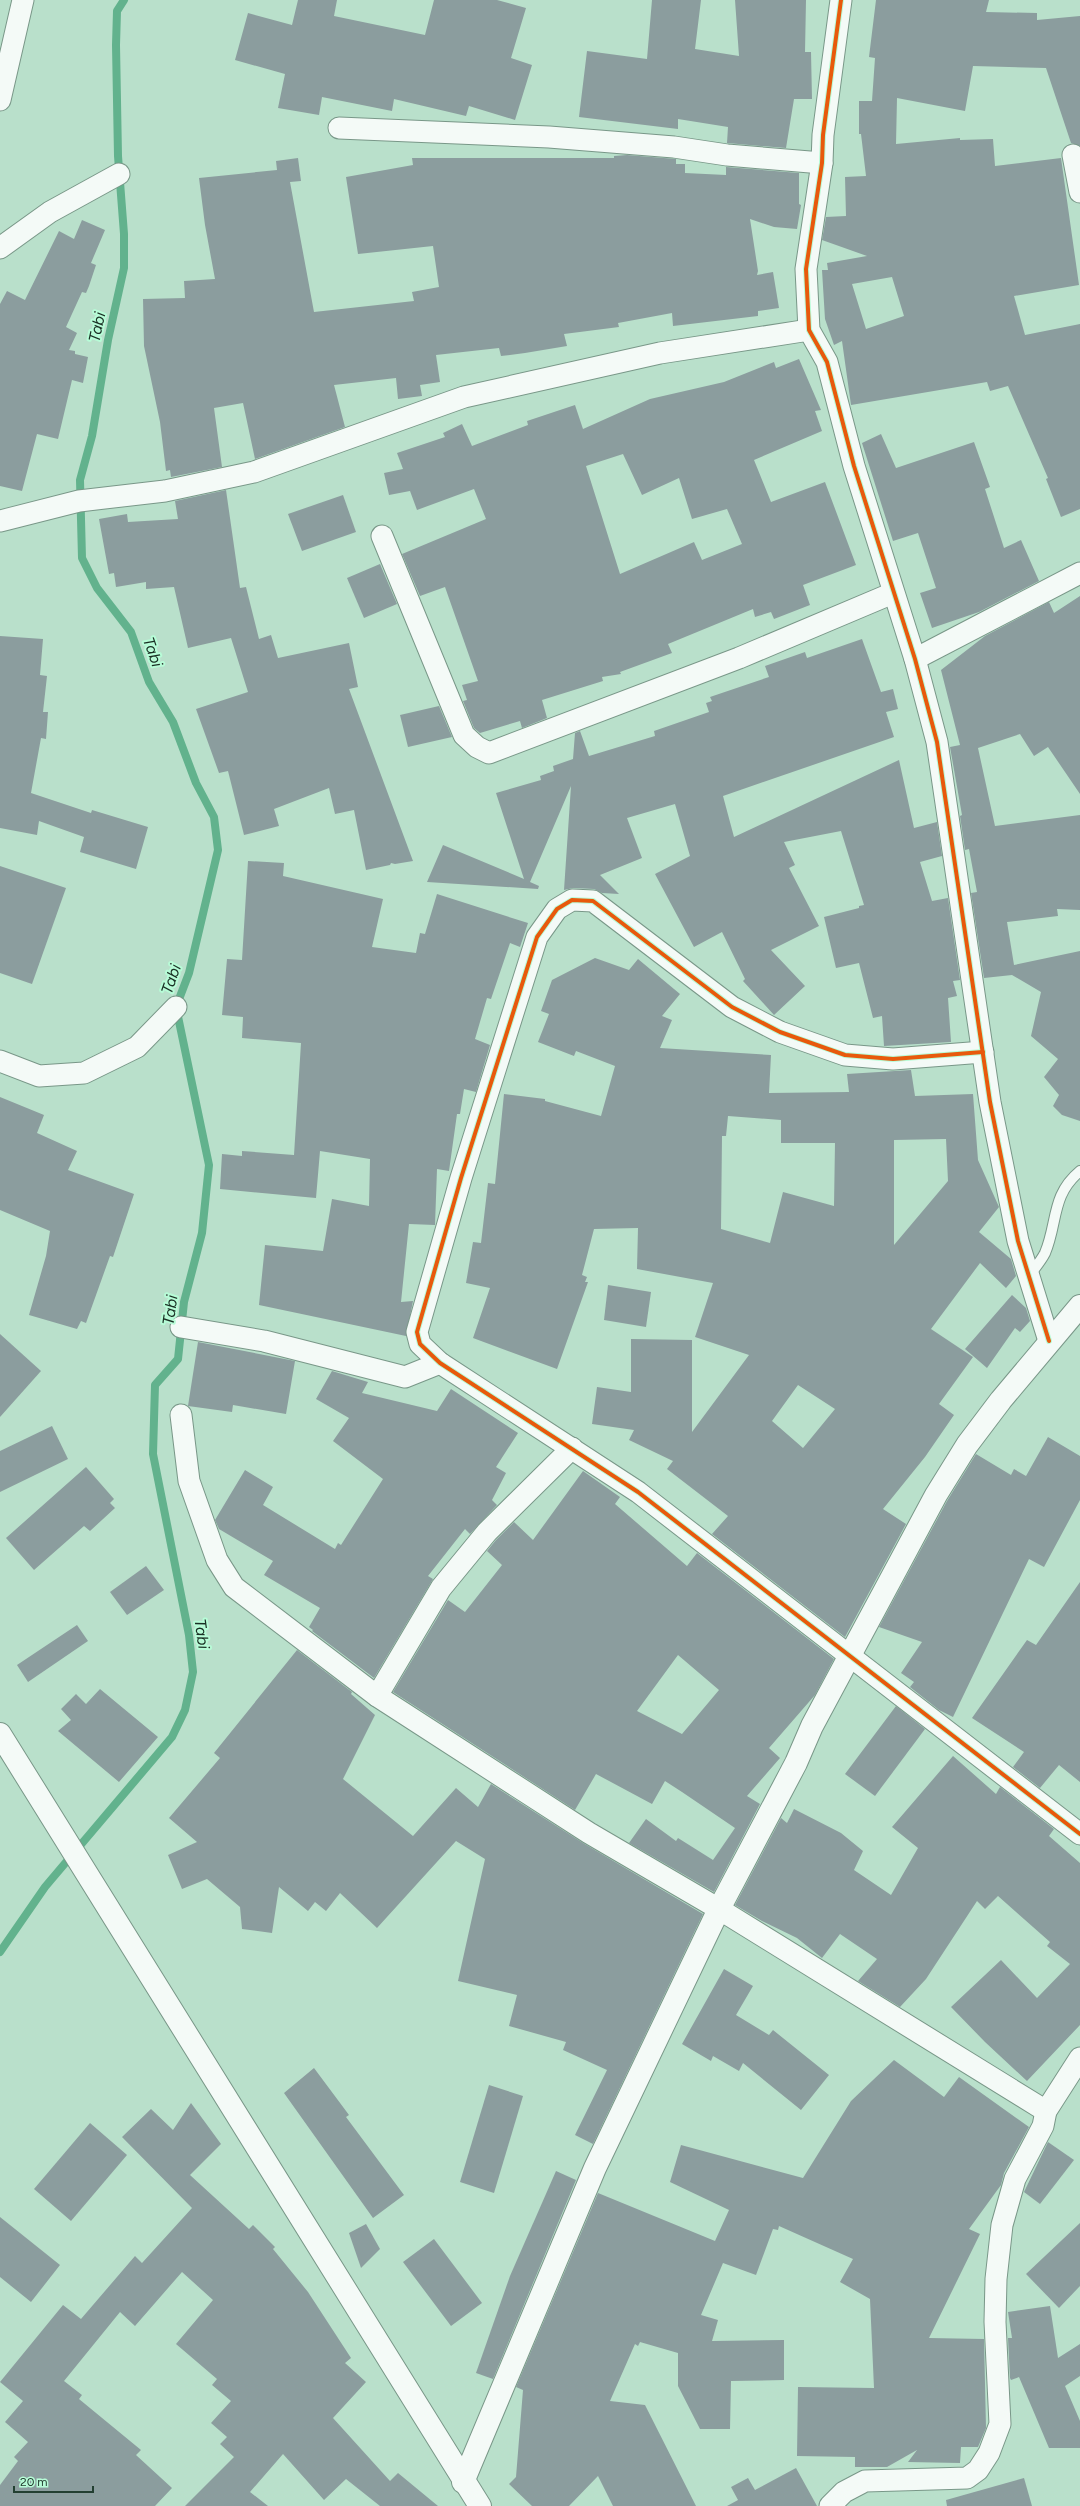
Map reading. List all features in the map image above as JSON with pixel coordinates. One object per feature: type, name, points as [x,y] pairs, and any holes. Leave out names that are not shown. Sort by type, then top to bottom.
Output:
[{"type":"street","points":[[0,100],[23,0]]},
{"type":"street","points":[[840,0],[823,135],[822,163],[806,269],[809,330],[827,362],[854,466],[915,659],[937,742],[983,1052],[1002,1167],[1018,1241],[1049,1341]]},
{"type":"street","points":[[339,128],[549,137],[674,147],[727,155],[822,163]]},
{"type":"street","points":[[1073,155],[1080,192]]},
{"type":"street","points":[[0,248],[50,212],[119,174]]},
{"type":"street","points":[[0,521],[79,501],[165,491],[254,472],[464,397],[660,353],[809,330]]},
{"type":"street","points":[[382,536],[464,735],[477,747],[490,753],[739,658],[893,593]]},
{"type":"street","points":[[915,659],[1080,573]]},
{"type":"street","points":[[983,1052],[893,1059],[852,1055],[780,1032],[732,1007],[593,901],[572,900],[557,910],[537,937],[460,1178],[418,1332],[420,1344],[440,1363],[638,1492],[779,1599],[850,1657],[1080,1834]]},
{"type":"street","points":[[0,1061],[38,1076],[84,1073],[137,1047],[176,1007]]},
{"type":"street","points":[[463,2482],[595,2168],[719,1909],[850,1657],[936,1495],[967,1445],[1049,1341],[1080,1306]]},
{"type":"street","points":[[181,1327],[264,1341],[405,1377],[440,1363]]},
{"type":"street","points":[[181,1415],[189,1481],[217,1560],[234,1588],[376,1696],[589,1833],[719,1909],[1046,2111]]},
{"type":"street","points":[[376,1696],[441,1588],[487,1532],[572,1448]]},
{"type":"street","points":[[0,1734],[463,2482],[480,2506]]},
{"type":"street","points":[[830,2506],[844,2492],[865,2481],[967,2478],[978,2470],[990,2453],[1000,2424],[995,2322],[996,2278],[1002,2225],[1015,2180],[1043,2126],[1046,2111],[1080,2058]]},
{"type":"lane","points":[[1029,1276],[1045,1253],[1060,1194],[1072,1178],[1080,1171]]},
{"type":"building","points":[[298,0],[337,0],[334,16],[425,35],[434,0],[497,0],[526,8],[511,58],[532,65],[515,120],[469,106],[466,116],[394,99],[392,111],[322,97],[319,115],[278,108],[285,74],[235,60],[248,13],[292,25]]},
{"type":"building","points":[[652,0],[701,0],[695,49],[739,56],[735,0],[806,0],[805,52],[811,52],[812,99],[794,99],[786,148],[727,143],[728,127],[678,119],[678,129],[579,117],[587,51],[647,59]]},
{"type":"building","points":[[876,0],[989,0],[986,12],[1037,13],[1037,20],[1080,16],[1080,146],[1071,143],[1046,68],[973,66],[965,111],[897,98],[896,144],[960,138],[960,140],[993,139],[995,166],[1061,158],[1079,285],[1014,296],[1025,335],[1080,324],[1080,509],[1061,517],[1046,479],[1048,478],[1008,386],[990,391],[987,382],[851,405],[842,341],[834,345],[825,319],[822,270],[828,270],[827,263],[867,256],[822,240],[826,217],[846,216],[845,177],[866,176],[861,134],[859,134],[859,101],[872,101],[875,58],[869,57]],"holes":[[[892,277],[904,316],[866,329],[852,284]]]},
{"type":"building","points":[[627,155],[676,159],[676,164],[685,164],[685,173],[726,175],[726,167],[799,173],[799,204],[801,205],[797,229],[774,227],[750,219],[758,271],[757,275],[773,272],[779,308],[758,311],[758,316],[673,326],[672,313],[618,323],[619,327],[564,334],[567,346],[525,353],[501,356],[499,348],[436,355],[440,382],[420,385],[422,396],[398,399],[396,378],[334,385],[345,427],[255,459],[243,403],[214,408],[222,467],[171,477],[170,470],[166,471],[160,422],[144,346],[143,299],[185,298],[184,281],[215,279],[205,225],[199,178],[277,170],[276,161],[298,158],[301,181],[290,182],[314,312],[414,301],[412,292],[439,287],[433,246],[358,254],[346,177],[413,165],[412,158],[614,158],[614,156]]},
{"type":"building","points":[[82,220],[105,230],[91,263],[96,265],[89,286],[86,293],[82,292],[66,327],[77,333],[69,350],[75,351],[75,354],[88,357],[83,383],[72,380],[58,439],[37,434],[22,491],[0,486],[0,304],[7,291],[25,300],[59,231],[74,239]]},
{"type":"building","points":[[799,359],[821,410],[815,411],[822,431],[754,460],[771,502],[825,482],[856,565],[803,585],[810,605],[774,619],[771,612],[755,617],[753,609],[668,644],[672,653],[620,672],[621,674],[602,677],[603,681],[542,700],[547,718],[522,728],[520,721],[480,733],[474,728],[463,701],[467,700],[462,685],[478,681],[445,587],[420,596],[402,554],[486,519],[474,489],[417,510],[410,491],[389,495],[384,473],[403,469],[397,453],[445,437],[443,433],[462,424],[472,446],[528,425],[527,421],[575,405],[583,429],[650,399],[724,382],[774,362],[776,368]],"holes":[[[623,454],[642,495],[679,478],[692,519],[727,509],[742,544],[702,560],[694,542],[620,574],[586,466]]]},
{"type":"building","points":[[881,434],[896,468],[974,442],[990,487],[985,489],[1004,548],[1021,540],[1039,581],[979,612],[932,628],[920,593],[936,588],[918,533],[893,541],[862,443]]},
{"type":"building","points":[[226,490],[240,588],[246,587],[259,639],[271,635],[278,658],[349,643],[358,687],[349,689],[413,861],[395,864],[391,863],[390,865],[366,870],[354,810],[335,814],[329,788],[274,809],[279,826],[244,835],[228,771],[219,773],[196,709],[248,692],[231,638],[188,648],[174,587],[146,589],[146,582],[116,587],[114,573],[109,574],[99,519],[127,514],[128,522],[178,519],[175,501]]},
{"type":"building","points":[[343,495],[356,532],[302,551],[288,514]]},
{"type":"building","points":[[380,564],[397,604],[364,618],[347,578]]},
{"type":"building","points":[[1080,596],[1080,794],[1048,747],[1034,756],[1020,734],[978,748],[995,826],[1080,815],[1080,910],[1057,909],[1058,916],[1007,922],[1014,965],[1080,951],[1080,1121],[1062,1115],[1053,1106],[1059,1095],[1044,1077],[1058,1059],[1031,1036],[1041,992],[1012,975],[984,978],[971,893],[977,892],[969,849],[965,850],[960,816],[962,815],[950,747],[960,745],[941,670],[985,636],[1049,602],[1054,613]]},
{"type":"building","points":[[0,636],[43,639],[40,675],[47,676],[43,712],[48,712],[46,739],[41,738],[31,793],[91,813],[92,810],[148,827],[136,869],[80,852],[84,837],[39,821],[37,835],[0,828]]},
{"type":"building","points":[[862,639],[881,692],[893,689],[898,709],[886,712],[894,737],[723,796],[734,837],[899,760],[914,828],[937,822],[942,856],[920,862],[932,901],[948,898],[960,980],[953,981],[957,996],[948,998],[951,1042],[884,1046],[882,1016],[873,1018],[859,963],[836,968],[824,917],[859,908],[859,906],[864,905],[841,831],[784,842],[795,865],[789,868],[819,926],[771,950],[805,986],[774,1015],[743,981],[745,979],[722,932],[694,947],[655,874],[690,856],[675,804],[627,818],[642,858],[600,875],[619,894],[602,893],[594,889],[573,888],[564,890],[571,786],[530,882],[539,886],[538,889],[427,882],[443,845],[524,879],[496,793],[541,780],[540,776],[554,771],[553,766],[573,759],[575,733],[580,731],[589,756],[655,736],[654,731],[709,712],[706,703],[712,701],[710,697],[769,677],[765,666],[805,652],[807,658]]},
{"type":"building","points":[[439,706],[452,737],[408,747],[400,715]]},
{"type":"building","points":[[248,861],[284,863],[283,876],[383,899],[372,947],[416,953],[420,933],[425,934],[437,894],[528,923],[520,947],[510,943],[491,999],[487,998],[475,1039],[490,1045],[476,1092],[464,1089],[460,1114],[457,1114],[449,1171],[437,1169],[435,1225],[409,1224],[401,1302],[413,1301],[406,1336],[259,1305],[265,1245],[323,1251],[332,1199],[369,1206],[370,1159],[320,1151],[316,1198],[220,1189],[222,1154],[242,1156],[242,1151],[294,1155],[301,1043],[242,1038],[243,1017],[222,1015],[227,959],[242,960]]},
{"type":"building","points":[[0,866],[66,888],[32,984],[0,973]]},
{"type":"building","points":[[595,958],[629,970],[638,959],[680,994],[662,1016],[672,1020],[660,1048],[771,1055],[769,1093],[849,1092],[847,1074],[911,1070],[915,1096],[973,1094],[978,1160],[999,1207],[979,1232],[1011,1259],[1016,1276],[1006,1288],[980,1263],[931,1329],[973,1357],[939,1404],[954,1415],[925,1457],[883,1509],[906,1524],[845,1637],[712,1534],[728,1516],[667,1469],[673,1461],[629,1440],[634,1430],[592,1424],[597,1387],[631,1392],[631,1339],[692,1340],[692,1432],[749,1355],[695,1337],[713,1283],[637,1269],[638,1228],[594,1229],[582,1275],[587,1277],[585,1282],[588,1282],[557,1369],[473,1338],[490,1288],[466,1283],[473,1242],[481,1243],[488,1183],[495,1184],[504,1094],[545,1099],[545,1101],[601,1116],[615,1066],[576,1051],[574,1056],[538,1042],[549,1014],[541,1011],[552,980]],"holes":[[[728,1116],[781,1120],[781,1143],[835,1143],[834,1206],[783,1192],[770,1243],[721,1229],[722,1136],[726,1136]],[[946,1139],[948,1181],[894,1245],[894,1140]],[[798,1385],[835,1409],[803,1448],[772,1421]]]},
{"type":"building","points":[[0,1097],[44,1115],[37,1133],[77,1151],[68,1170],[134,1194],[113,1257],[110,1256],[86,1323],[81,1321],[77,1329],[29,1315],[46,1256],[50,1231],[0,1210]]},
{"type":"building","points":[[608,1285],[651,1292],[646,1327],[604,1320]]},
{"type":"building","points":[[1012,1295],[1026,1308],[1030,1321],[1020,1332],[1015,1328],[987,1368],[965,1349]]},
{"type":"building","points":[[0,1334],[41,1371],[0,1417]]},
{"type":"building","points":[[198,1342],[295,1361],[286,1414],[233,1405],[232,1412],[188,1406]]},
{"type":"building","points":[[332,1371],[368,1382],[362,1393],[437,1411],[451,1389],[518,1433],[496,1467],[506,1473],[492,1500],[497,1505],[470,1534],[465,1529],[428,1576],[433,1579],[374,1678],[312,1631],[313,1630],[309,1627],[320,1608],[264,1575],[273,1561],[219,1529],[215,1520],[245,1470],[273,1487],[263,1505],[335,1549],[338,1543],[341,1545],[383,1479],[333,1441],[349,1418],[316,1399]]},
{"type":"building","points":[[52,1426],[68,1459],[0,1492],[0,1451]]},
{"type":"building","points":[[1048,1437],[1080,1456],[1080,1500],[1044,1567],[1029,1559],[953,1717],[939,1710],[910,1687],[914,1682],[901,1673],[922,1642],[879,1627],[947,1501],[976,1454],[1011,1475],[1014,1469],[1026,1476]]},
{"type":"building","points":[[86,1467],[114,1499],[110,1503],[115,1508],[90,1531],[84,1526],[34,1570],[6,1538]]},
{"type":"building","points":[[583,1471],[620,1497],[615,1504],[687,1566],[697,1553],[834,1659],[815,1695],[769,1748],[780,1758],[747,1796],[760,1804],[714,1892],[629,1843],[646,1819],[676,1841],[678,1838],[713,1860],[735,1828],[665,1781],[652,1804],[596,1774],[575,1810],[393,1692],[448,1600],[465,1612],[502,1565],[487,1551],[496,1540],[514,1522],[533,1540]],"holes":[[[678,1655],[719,1690],[682,1734],[637,1711]]]},
{"type":"building","points":[[146,1566],[164,1590],[127,1615],[110,1592]]},
{"type":"building","points":[[1080,1582],[1080,1782],[1059,1765],[1040,1788],[1013,1767],[1024,1752],[972,1718],[1027,1640],[1036,1645]]},
{"type":"building","points":[[77,1625],[88,1641],[28,1682],[17,1665]]},
{"type":"building","points":[[297,1650],[352,1692],[351,1694],[375,1715],[343,1779],[413,1836],[456,1788],[478,1807],[491,1784],[583,1843],[703,1914],[593,2144],[575,2135],[607,2070],[563,2050],[566,2042],[509,2026],[517,1995],[458,1981],[485,1859],[456,1841],[377,1928],[340,1893],[326,1911],[315,1902],[308,1911],[279,1887],[272,1933],[242,1929],[240,1907],[207,1879],[182,1889],[168,1855],[197,1842],[169,1818],[220,1758],[214,1753]]},
{"type":"building","points":[[100,1689],[158,1737],[119,1782],[58,1731],[71,1720],[61,1709],[76,1694],[86,1704]]},
{"type":"building","points":[[896,1706],[925,1729],[875,1796],[845,1774]]},
{"type":"building","points":[[953,1756],[996,1794],[1000,1787],[1054,1829],[1049,1836],[1080,1863],[1080,2025],[1027,2081],[985,2042],[951,2007],[1001,1960],[1037,1998],[1070,1964],[1047,1946],[1050,1942],[998,1896],[985,1909],[977,1901],[926,1979],[900,2007],[858,1981],[877,1959],[840,1934],[822,1958],[797,1938],[762,1921],[735,1905],[781,1818],[787,1823],[794,1809],[841,1833],[863,1851],[854,1870],[891,1895],[918,1848],[892,1827]]},
{"type":"building","points":[[724,1969],[753,1986],[736,2015],[769,2035],[773,2030],[829,2075],[801,2110],[743,2063],[739,2071],[713,2056],[711,2061],[682,2044]]},
{"type":"building","points":[[894,2060],[944,2097],[959,2077],[1029,2127],[1004,2173],[1001,2185],[969,2229],[980,2234],[929,2338],[984,2339],[986,2428],[978,2447],[961,2447],[960,2463],[908,2462],[917,2450],[887,2467],[855,2467],[855,2457],[797,2456],[798,2387],[874,2388],[870,2299],[840,2282],[853,2259],[779,2226],[778,2230],[773,2229],[756,2275],[723,2263],[701,2315],[718,2320],[712,2341],[784,2340],[784,2380],[731,2381],[730,2429],[700,2429],[678,2386],[678,2353],[640,2342],[638,2346],[635,2344],[610,2401],[645,2405],[696,2506],[613,2506],[598,2476],[569,2506],[532,2506],[509,2484],[516,2477],[523,2390],[516,2387],[598,2193],[715,2241],[729,2210],[670,2182],[681,2145],[803,2178],[851,2101]]},
{"type":"building","points":[[314,2068],[349,2115],[346,2117],[404,2195],[373,2218],[284,2093]]},
{"type":"building","points":[[489,2085],[523,2096],[494,2193],[460,2182]]},
{"type":"building","points":[[191,2103],[221,2144],[190,2175],[249,2229],[253,2225],[275,2247],[273,2249],[308,2292],[351,2358],[345,2363],[366,2382],[333,2418],[390,2481],[398,2473],[438,2506],[380,2506],[346,2479],[324,2500],[283,2454],[250,2492],[268,2506],[185,2506],[234,2457],[220,2444],[227,2437],[211,2423],[231,2401],[212,2385],[217,2379],[176,2344],[213,2300],[182,2272],[135,2326],[120,2312],[64,2381],[82,2395],[79,2399],[141,2450],[136,2455],[172,2488],[155,2506],[0,2506],[0,2485],[18,2461],[14,2457],[28,2442],[5,2422],[23,2401],[0,2382],[63,2305],[81,2319],[135,2256],[142,2263],[192,2208],[122,2137],[151,2109],[173,2130]]},
{"type":"building","points":[[90,2123],[127,2155],[71,2221],[34,2189]]},
{"type":"building","points":[[1048,2142],[1074,2160],[1040,2204],[1024,2192]]},
{"type":"building","points":[[556,2171],[576,2180],[493,2379],[476,2373],[510,2276]]},
{"type":"building","points":[[0,2217],[60,2265],[31,2302],[0,2277]]},
{"type":"building","points":[[1080,2223],[1080,2286],[1059,2308],[1026,2274]]},
{"type":"building","points":[[366,2224],[380,2249],[361,2268],[349,2233]]},
{"type":"building","points":[[434,2239],[482,2303],[451,2326],[403,2262]]},
{"type":"building","points":[[1050,2306],[1058,2358],[1080,2344],[1080,2376],[1065,2386],[1080,2421],[1080,2448],[1049,2448],[1019,2377],[1011,2380],[1010,2378],[1008,2338],[1012,2338],[1008,2312]]},
{"type":"building","points":[[796,2468],[817,2506],[727,2506],[738,2500],[731,2487],[748,2478],[755,2490]]},
{"type":"building","points":[[1024,2478],[1032,2506],[947,2506],[946,2500]]},
{"type":"waterway","name":"Tabi","points":[[0,1952],[45,1887],[172,1737],[185,1710],[193,1672],[189,1635],[153,1454],[155,1385],[178,1359],[184,1302],[202,1233],[209,1165],[176,1007],[189,973],[218,850],[214,817],[196,783],[173,722],[149,682],[131,632],[97,588],[82,558],[80,480],[92,436],[108,340],[124,268],[124,234],[118,156],[116,45],[117,11],[124,0]]},
{"type":"cycle path","points":[[841,0],[823,135],[822,163],[806,269],[809,330],[827,362],[854,466],[915,659],[937,742],[990,1102],[1018,1241],[1049,1341]]},
{"type":"cycle path","points":[[983,1052],[893,1059],[845,1055],[780,1032],[732,1007],[593,901],[572,900],[557,909],[537,937],[461,1178],[417,1332],[420,1344],[440,1363],[638,1492],[1080,1834]]}]
